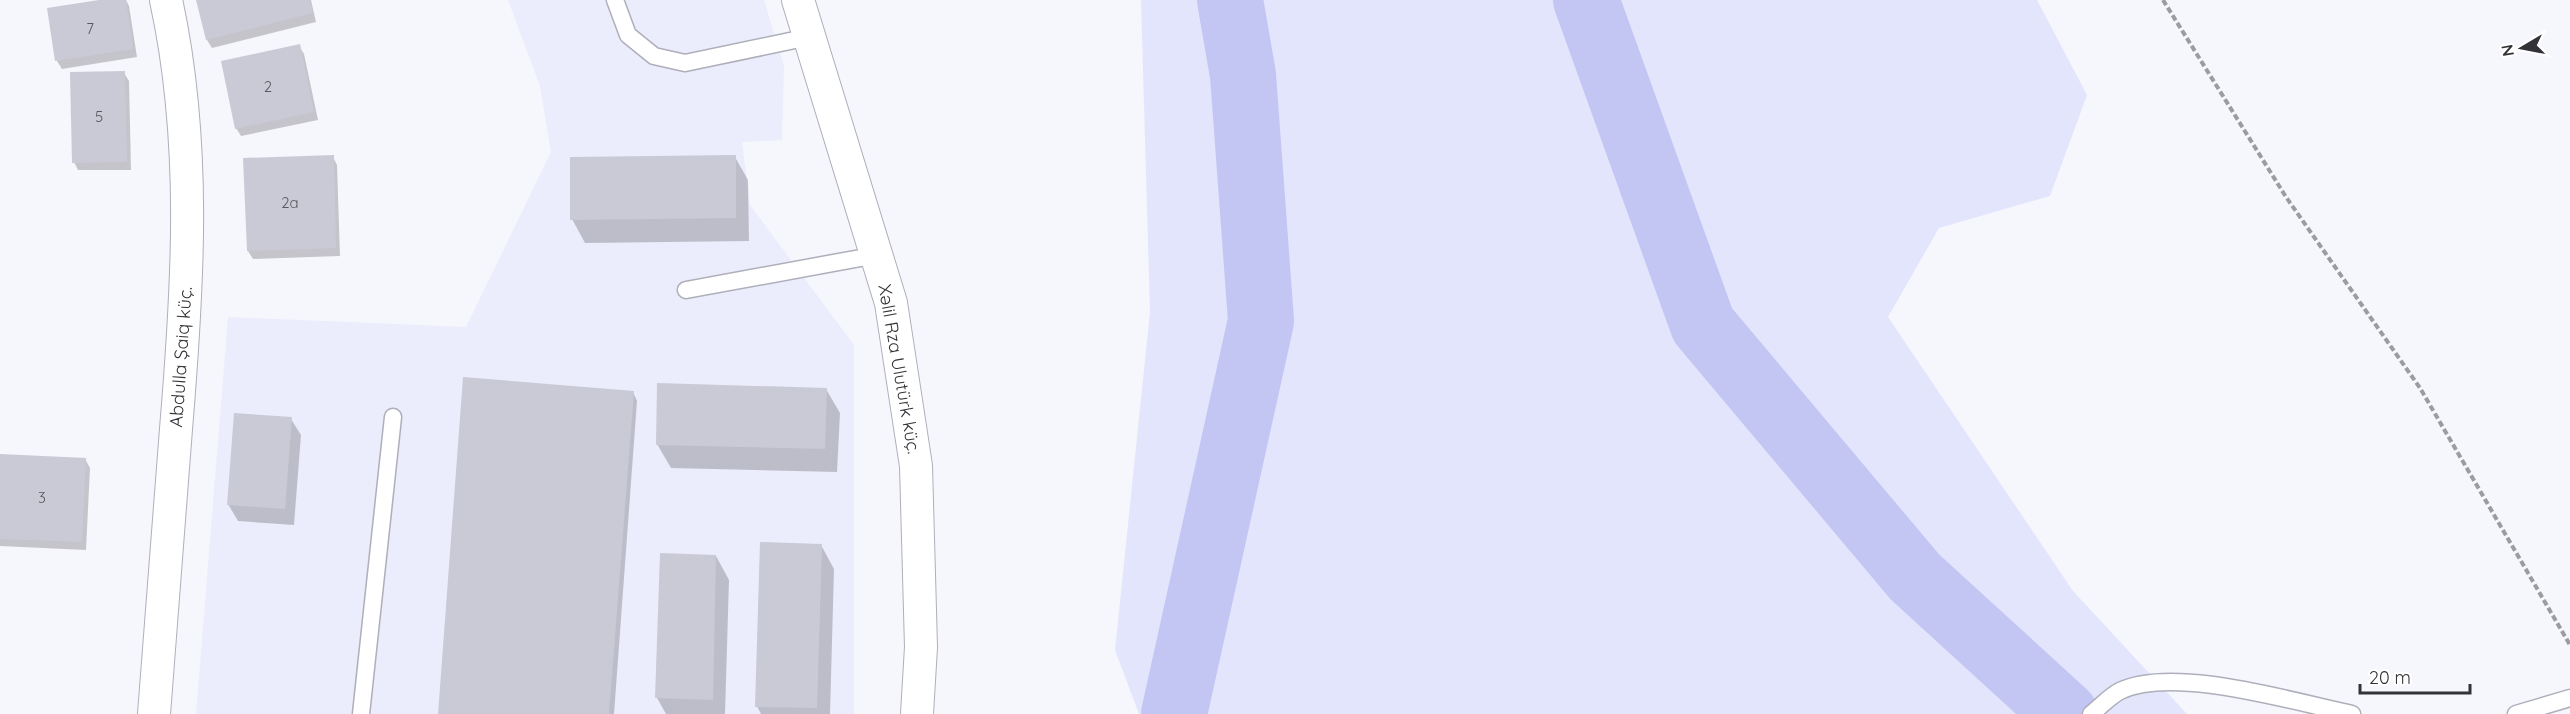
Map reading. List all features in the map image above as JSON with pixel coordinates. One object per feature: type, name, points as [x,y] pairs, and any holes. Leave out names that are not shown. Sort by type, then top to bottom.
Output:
[{"type":"street","name":"Abdulla Şaiq küç.","points":[[154,714],[187,290],[186,154],[176,42],[166,0]]},
{"type":"street","name":"Xəlil Rza Ulutürk küç.","points":[[798,0],[891,303],[916,466],[921,647],[917,714]]},
{"type":"lane","points":[[615,0],[628,35],[654,56],[685,63],[809,37]]},
{"type":"lane","points":[[686,290],[876,255]]},
{"type":"lane","points":[[361,714],[393,417]]},
{"type":"lane","points":[[2091,714],[2120,691],[2158,680],[2235,689],[2352,714]]},
{"type":"lane","points":[[2516,714],[2570,698]]},
{"type":"path","points":[[2163,0],[2286,197],[2420,388],[2570,645]]},
{"type":"shaded area","points":[[508,0],[764,0],[784,66],[782,140],[742,142],[750,205],[854,345],[854,714],[196,714],[228,317],[466,327],[551,152],[540,86]]},
{"type":"shaded area","points":[[1141,0],[2037,0],[2087,95],[2050,196],[1939,228],[1888,317],[2073,591],[2187,714],[1139,714],[1115,650],[1150,312]]},
{"type":"building","points":[[99,0],[126,0],[133,49],[55,61],[47,8]]},
{"type":"building","points":[[196,0],[310,0],[313,13],[206,40]]},
{"type":"building","points":[[300,44],[314,112],[235,129],[221,61]]},
{"type":"building","points":[[125,71],[127,162],[72,163],[70,72]]},
{"type":"building","points":[[334,155],[336,248],[247,251],[243,158]]},
{"type":"building","points":[[736,155],[736,218],[570,220],[570,157]]},
{"type":"building","points":[[463,377],[634,391],[609,714],[438,714]]},
{"type":"building","points":[[657,383],[827,388],[825,449],[656,445]]},
{"type":"building","points":[[234,413],[292,417],[285,509],[227,505]]},
{"type":"building","points":[[0,454],[86,458],[82,542],[0,539]]},
{"type":"building","points":[[760,542],[822,544],[817,708],[755,707]]},
{"type":"building","points":[[660,553],[716,555],[713,700],[655,698]]},
{"type":"waterway","points":[[1174,714],[1261,321],[1243,75],[1230,0]]},
{"type":"waterway","points":[[1586,0],[1703,325],[1915,577],[2065,714]]}]
